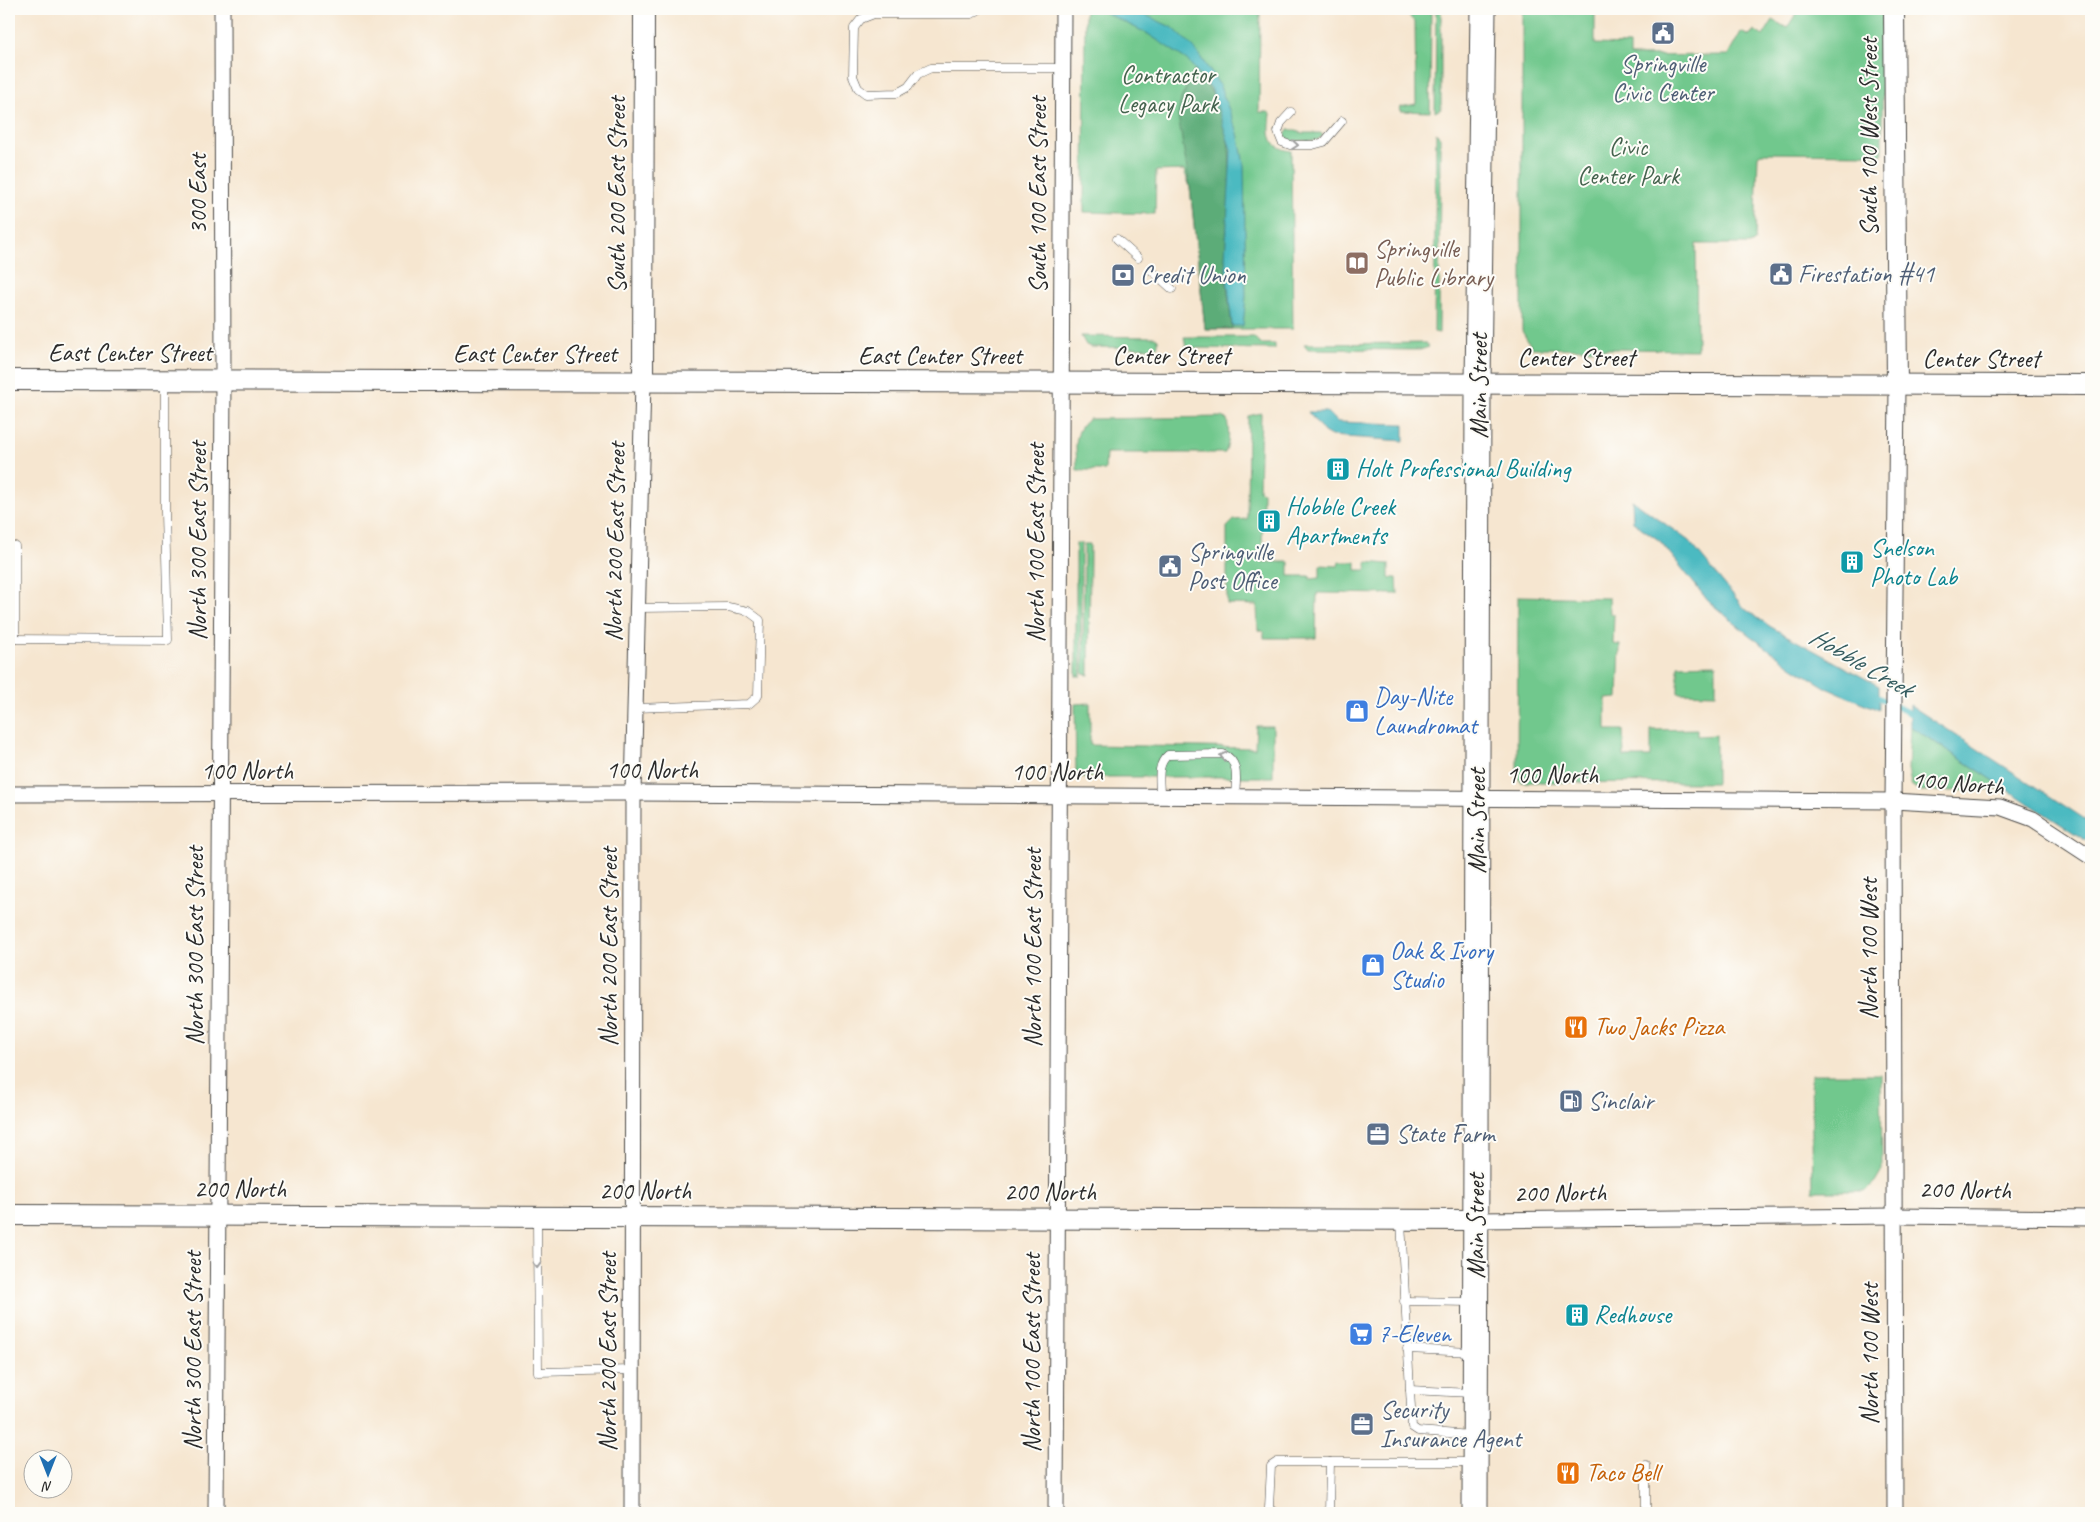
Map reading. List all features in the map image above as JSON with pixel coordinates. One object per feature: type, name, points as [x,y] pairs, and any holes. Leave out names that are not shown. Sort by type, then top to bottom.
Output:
[{"type":"main road","name":"Main Street","points":[[1475,1513],[1478,383],[1483,9]]},
{"type":"street","name":"300 East","points":[[222,9],[223,380]]},
{"type":"street","name":"South 200 East Street","points":[[643,381],[644,9]]},
{"type":"street","name":"South 100 East Street","points":[[1060,382],[1063,9]]},
{"type":"street","name":"South 100 West Street","points":[[1894,9],[1897,385]]},
{"type":"street","name":"East Center Street","points":[[9,380],[1060,382]]},
{"type":"street","name":"North 300 East Street","points":[[216,1513],[223,380]]},
{"type":"street","name":"North 200 East Street","points":[[632,1513],[634,793],[643,381]]},
{"type":"street","name":"Center Street","points":[[1060,382],[2091,385]]},
{"type":"street","name":"North 100 East Street","points":[[1056,1513],[1060,382]]},
{"type":"street","name":"North 100 West","points":[[1895,1513],[1893,801],[1897,385]]},
{"type":"street","name":"100 North","points":[[9,794],[634,793],[1893,801],[2000,807],[2033,819],[2091,857]]},
{"type":"street","name":"200 North","points":[[9,1215],[1401,1220],[1893,1216],[2091,1218]]},
{"type":"lane","points":[[980,9],[972,14],[874,14],[861,19],[854,28],[853,76],[858,88],[866,94],[897,94],[908,87],[918,74],[931,68],[1063,68]]},
{"type":"lane","points":[[1291,112],[1281,123],[1278,132],[1282,142],[1290,145],[1314,145],[1324,142],[1342,121]]},
{"type":"lane","points":[[1117,240],[1138,258]]},
{"type":"lane","points":[[1150,269],[1172,289]]},
{"type":"lane","points":[[9,546],[15,546],[12,639],[168,640],[165,502],[166,380]]},
{"type":"lane","points":[[635,708],[749,704],[758,696],[760,620],[748,611],[728,608],[638,608]]},
{"type":"lane","points":[[1160,796],[1160,767],[1162,760],[1168,755],[1223,754],[1231,757],[1235,764],[1235,796]]},
{"type":"lane","points":[[537,1216],[538,1372],[632,1370]]},
{"type":"lane","points":[[1401,1220],[1412,1426],[1418,1431],[1475,1436]]},
{"type":"lane","points":[[1404,1301],[1476,1303]]},
{"type":"lane","points":[[1407,1349],[1476,1352]]},
{"type":"lane","points":[[1410,1390],[1476,1394]]},
{"type":"lane","points":[[1275,1513],[1269,1508],[1271,1466],[1277,1462],[1476,1462]]},
{"type":"lane","points":[[1329,1513],[1330,1462]]},
{"type":"lane","points":[[1646,1465],[1646,1513]]},
{"type":"green space","name":"Contractor Legacy Park","points":[[1085,9],[1260,9],[1259,112],[1271,114],[1270,133],[1274,143],[1283,149],[1291,151],[1293,329],[1205,329],[1190,187],[1184,170],[1156,171],[1155,214],[1084,212]]},
{"type":"green space","points":[[1401,9],[1431,9],[1430,112],[1401,111],[1400,107],[1416,104],[1415,22]]},
{"type":"green space","points":[[1436,9],[1441,9],[1441,109],[1435,112]]},
{"type":"green space","name":"Civic Center Park","points":[[1522,9],[1595,9],[1595,44],[1630,45],[1630,56],[1728,55],[1741,32],[1750,36],[1754,30],[1763,36],[1773,20],[1787,28],[1799,9],[1883,9],[1882,154],[1878,157],[1872,154],[1761,153],[1758,155],[1755,241],[1750,244],[1696,244],[1697,350],[1532,348],[1522,331]]},
{"type":"green space","points":[[1195,69],[1211,92],[1221,114],[1227,136],[1230,182],[1226,265],[1232,329],[1205,329],[1190,187],[1178,116],[1181,99]]},
{"type":"green space","points":[[1289,129],[1302,133],[1321,133],[1323,136],[1317,140],[1290,141],[1285,135]]},
{"type":"green space","points":[[1436,133],[1440,137],[1439,333],[1434,332]]},
{"type":"green space","points":[[1081,336],[1155,337],[1158,339],[1158,345],[1154,348],[1091,347],[1086,345]]},
{"type":"green space","points":[[1184,337],[1254,337],[1260,344],[1275,344],[1275,349],[1186,348]]},
{"type":"green space","points":[[1426,343],[1429,347],[1420,350],[1308,349],[1304,344]]},
{"type":"green space","points":[[1261,413],[1259,491],[1263,492],[1262,562],[1289,562],[1289,576],[1310,576],[1310,579],[1320,578],[1320,565],[1338,566],[1339,562],[1356,562],[1356,570],[1366,570],[1367,562],[1389,564],[1389,578],[1397,578],[1398,594],[1317,593],[1316,638],[1264,638],[1264,632],[1258,630],[1257,605],[1227,604],[1227,527],[1234,520],[1247,519],[1248,416]]},
{"type":"green space","points":[[1222,417],[1227,419],[1228,428],[1227,449],[1225,453],[1106,453],[1105,470],[1077,470],[1077,436],[1083,424],[1089,419]]},
{"type":"green space","points":[[1076,543],[1081,543],[1081,676],[1076,676]]},
{"type":"green space","points":[[1084,544],[1090,544],[1089,675],[1083,674]]},
{"type":"green space","points":[[1518,596],[1609,598],[1610,614],[1614,614],[1613,644],[1620,645],[1618,698],[1606,699],[1606,730],[1623,730],[1624,757],[1651,757],[1651,730],[1697,729],[1697,736],[1716,735],[1716,783],[1521,782],[1517,776]]},
{"type":"green space","points":[[1716,664],[1716,694],[1678,693],[1678,665]]},
{"type":"green space","points":[[1090,703],[1090,745],[1255,748],[1256,726],[1273,726],[1273,777],[1076,777],[1075,704]]},
{"type":"green space","points":[[1910,726],[2007,789],[1921,792],[1911,785],[1908,770]]},
{"type":"green space","points":[[1811,1074],[1881,1074],[1882,1170],[1875,1182],[1865,1191],[1813,1191]]},
{"type":"water","points":[[1098,9],[1133,9],[1173,28],[1194,48],[1219,84],[1238,133],[1244,164],[1246,296],[1243,326],[1232,326],[1225,258],[1231,150],[1211,88],[1187,60],[1148,34]]},
{"type":"water","points":[[1308,412],[1327,412],[1338,422],[1404,424],[1404,441],[1331,436],[1324,432]]},
{"type":"water","points":[[1632,500],[1689,541],[1745,609],[1771,627],[1879,686],[1879,710],[1827,688],[1793,667],[1749,635],[1708,601],[1660,541],[1633,522]]},
{"type":"water","points":[[1910,705],[2091,823],[2091,844],[1910,726]]},
{"type":"waterway","name":"Hobble Creek","points":[[1874,695],[1915,716]]},
{"type":"place","name":"Springville Civic Center","points":[[1663,33]]},
{"type":"place","name":"Springville Public Library","points":[[1357,263]]},
{"type":"place","name":"Firestation #41","points":[[1781,274]]},
{"type":"place","name":"Credit Union","points":[[1123,275]]},
{"type":"place","name":"Holt Professional Building","points":[[1338,469]]},
{"type":"place","name":"Hobble Creek Apartments","points":[[1269,521]]},
{"type":"place","name":"Snelson Photo Lab","points":[[1852,562]]},
{"type":"place","name":"Springville Post Office","points":[[1170,566]]},
{"type":"place","name":"Day-Nite Laundromat","points":[[1357,711]]},
{"type":"place","name":"Oak & Ivory Studio","points":[[1373,965]]},
{"type":"place","name":"Two Jacks Pizza","points":[[1576,1027]]},
{"type":"place","name":"Sinclair","points":[[1571,1101]]},
{"type":"place","name":"State Farm","points":[[1378,1134]]},
{"type":"place","name":"Redhouse","points":[[1577,1315]]},
{"type":"place","name":"7-Eleven","points":[[1361,1334]]},
{"type":"place","name":"Security Insurance Agent","points":[[1362,1424]]},
{"type":"place","name":"Taco Bell","points":[[1568,1473]]}]
